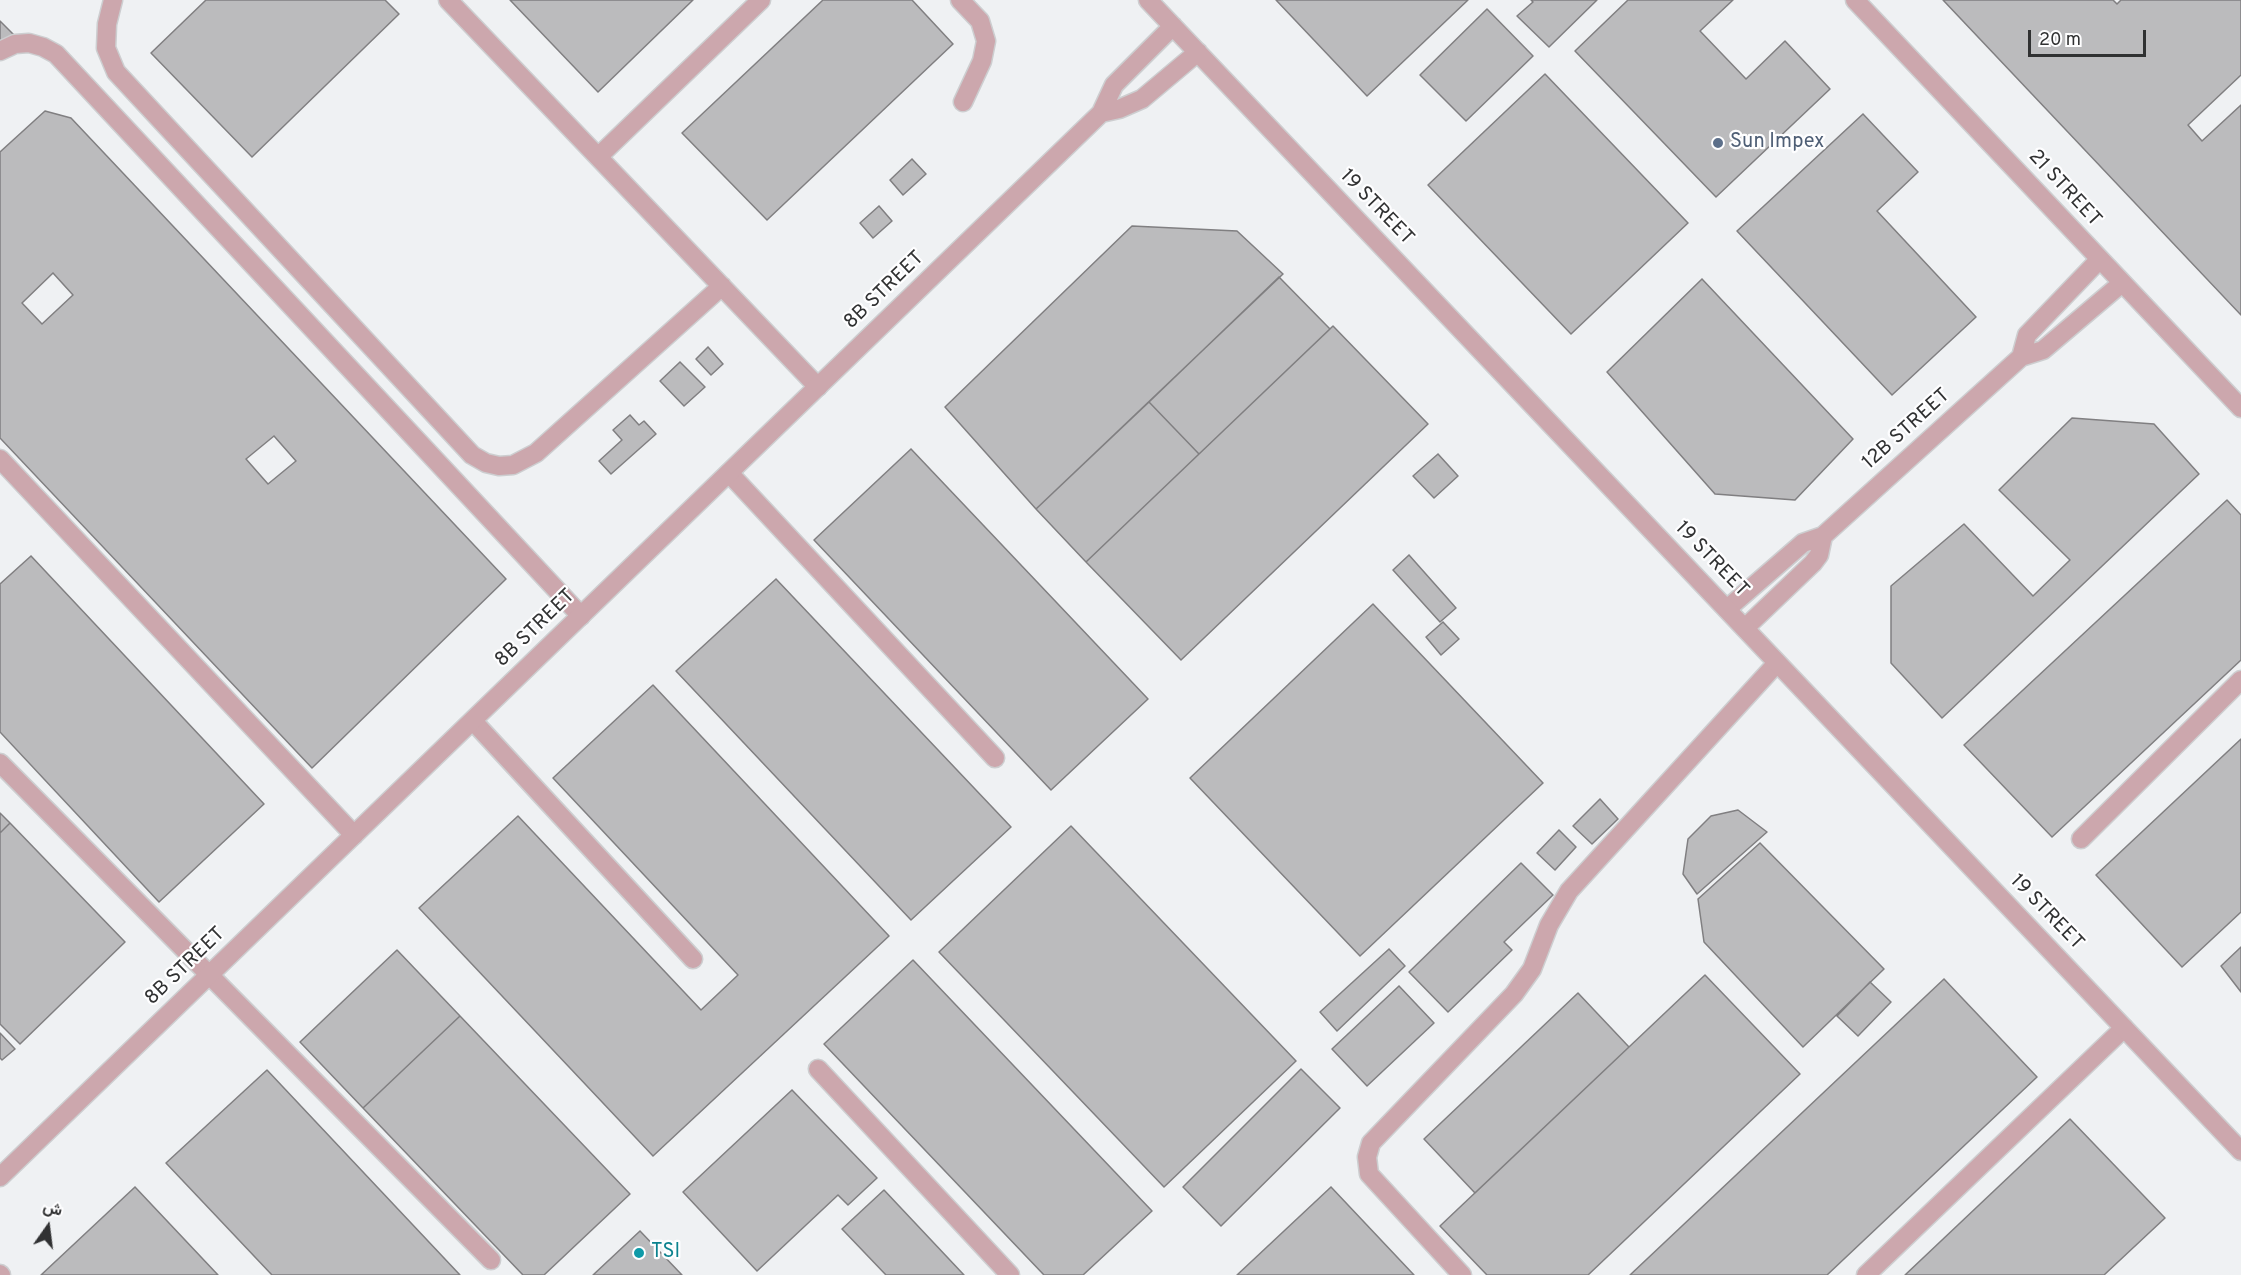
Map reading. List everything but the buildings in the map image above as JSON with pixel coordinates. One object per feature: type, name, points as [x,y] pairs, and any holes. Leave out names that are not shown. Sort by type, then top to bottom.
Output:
[{"type":"street","points":[[113,0],[106,24],[106,48],[116,72],[472,455],[486,463],[499,466],[513,465],[536,453],[722,286]]},
{"type":"street","points":[[448,0],[818,387]]},
{"type":"street","points":[[598,157],[761,0]]},
{"type":"street","points":[[960,0],[980,21],[987,41],[982,61],[963,102]]},
{"type":"street","name":"19 STREET","points":[[1148,0],[2241,1151]]},
{"type":"street","name":"21 STREET","points":[[1856,0],[2241,408]]},
{"type":"street","name":"8B STREET","points":[[0,1177],[1101,113],[1114,85],[1173,26]]},
{"type":"street","points":[[0,51],[15,44],[29,43],[56,54],[581,616]]},
{"type":"street","name":"8B STREET","points":[[1101,113],[1119,109],[1142,99],[1198,52]]},
{"type":"street","name":"12B STREET","points":[[2021,357],[2027,335],[2100,259]]},
{"type":"street","name":"12B STREET","points":[[1727,609],[1791,551],[1812,538],[1823,536],[2021,357],[2043,350],[2122,283]]},
{"type":"street","points":[[0,459],[354,835]]},
{"type":"street","points":[[729,473],[995,758]]},
{"type":"street","name":"12B STREET","points":[[1745,628],[1813,563],[1819,555],[1823,536]]},
{"type":"street","points":[[1462,1275],[1369,1174],[1367,1157],[1371,1143],[1514,994],[1532,969],[1549,925],[1569,891],[1777,663]]},
{"type":"street","points":[[2081,839],[2241,680]]},
{"type":"street","points":[[473,722],[693,959]]},
{"type":"street","points":[[0,763],[491,1260]]},
{"type":"street","points":[[1866,1275],[2124,1028]]},
{"type":"street","points":[[818,1069],[1010,1275]]},
{"type":"place","name":"Sun Impex","points":[[1718,143]]},
{"type":"place","name":"TSI","points":[[639,1253]]}]
